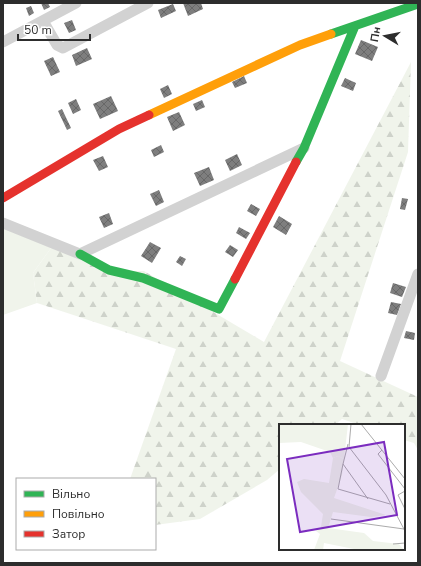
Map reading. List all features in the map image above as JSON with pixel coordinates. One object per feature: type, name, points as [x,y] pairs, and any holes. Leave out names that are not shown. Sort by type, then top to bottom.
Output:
[{"type":"street","points":[[3,42],[76,3]]},
{"type":"street","points":[[43,21],[57,45],[63,48],[148,3]]},
{"type":"street","points":[[3,198],[119,129],[300,45],[418,4]]},
{"type":"street","points":[[3,223],[80,254],[109,270],[143,278],[219,309],[304,148],[355,26]]},
{"type":"street","points":[[80,254],[304,148]]},
{"type":"street","points":[[381,376],[418,274]]},
{"type":"green space","points":[[411,62],[408,152],[340,361],[418,397],[418,450],[414,443],[405,440],[405,424],[357,424],[342,419],[336,424],[279,424],[279,470],[267,480],[200,519],[156,525],[156,478],[130,478],[176,349],[37,303],[33,273],[56,241],[117,271],[144,271],[264,342]]},
{"type":"green space","points":[[3,227],[56,241],[33,273],[37,303],[3,315]]},
{"type":"building","points":[[41,3],[48,3],[50,7],[44,10]]},
{"type":"building","points":[[183,3],[201,3],[203,9],[188,16]]},
{"type":"building","points":[[173,4],[176,11],[161,18],[158,10]]},
{"type":"building","points":[[31,6],[34,13],[29,16],[26,8]]},
{"type":"building","points":[[72,20],[76,30],[69,33],[64,23]]},
{"type":"building","points":[[361,40],[378,47],[372,61],[355,54]]},
{"type":"building","points":[[87,48],[92,59],[76,66],[72,55]]},
{"type":"building","points":[[53,57],[60,72],[51,76],[44,61]]},
{"type":"building","points":[[244,76],[247,83],[235,88],[232,82]]},
{"type":"building","points":[[345,78],[356,83],[353,91],[341,86]]},
{"type":"building","points":[[168,85],[172,94],[164,98],[160,89]]},
{"type":"building","points":[[111,96],[118,111],[100,119],[93,104]]},
{"type":"building","points":[[76,99],[81,110],[73,114],[68,103]]},
{"type":"building","points":[[202,100],[205,107],[196,111],[193,104]]},
{"type":"building","points":[[62,109],[71,128],[67,130],[58,111]]},
{"type":"building","points":[[179,112],[185,125],[173,131],[167,117]]},
{"type":"building","points":[[161,145],[164,152],[154,157],[151,150]]},
{"type":"building","points":[[237,154],[242,165],[230,171],[225,160]]},
{"type":"building","points":[[103,156],[108,167],[99,171],[93,160]]},
{"type":"building","points":[[209,167],[214,180],[200,186],[194,173]]},
{"type":"building","points":[[159,190],[164,202],[156,206],[150,194]]},
{"type":"building","points":[[402,198],[408,199],[405,210],[400,209]]},
{"type":"building","points":[[251,204],[260,209],[256,216],[247,211]]},
{"type":"building","points":[[109,213],[113,224],[104,228],[99,217]]},
{"type":"building","points":[[279,216],[292,224],[286,235],[273,227]]},
{"type":"building","points":[[239,227],[250,233],[246,239],[236,233]]},
{"type":"building","points":[[150,242],[161,248],[152,263],[141,256]]},
{"type":"building","points":[[230,245],[238,250],[233,257],[225,252]]},
{"type":"building","points":[[180,256],[186,259],[182,266],[176,262]]},
{"type":"building","points":[[393,283],[406,287],[402,297],[390,293]]},
{"type":"building","points":[[391,302],[401,304],[397,315],[388,313]]},
{"type":"building","points":[[406,331],[415,333],[414,340],[404,338]]},
{"type":"traffic: fast","points":[[331,34],[418,4]]},
{"type":"traffic: fast","points":[[296,162],[304,148],[355,26]]},
{"type":"traffic: fast","points":[[80,254],[109,270],[143,278],[219,309],[235,279]]},
{"type":"traffic: slow","points":[[149,115],[300,45],[331,34]]},
{"type":"traffic: jam","points":[[3,198],[119,129],[149,115]]},
{"type":"traffic: jam","points":[[235,279],[296,162]]}]
